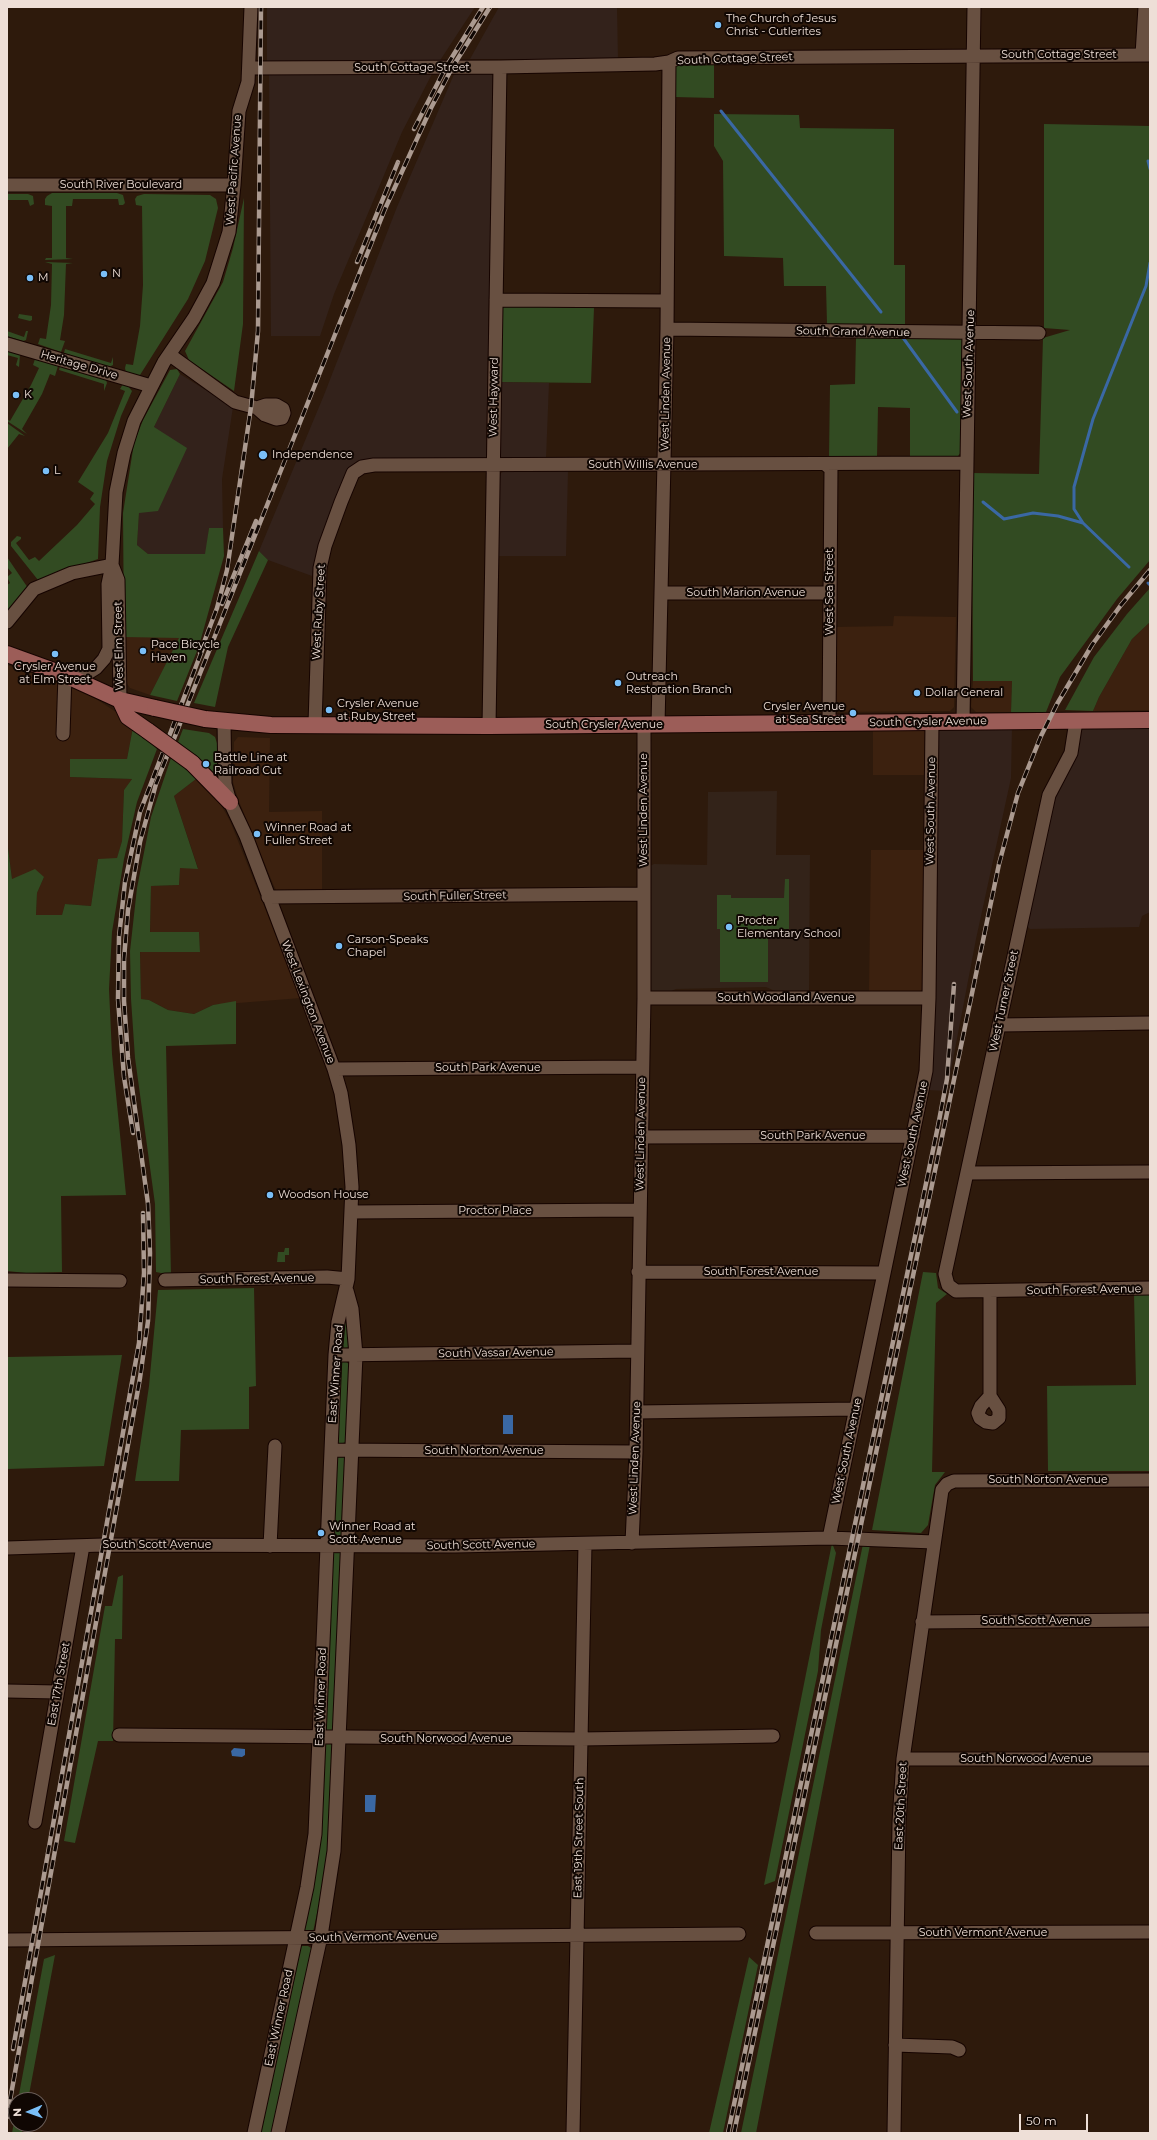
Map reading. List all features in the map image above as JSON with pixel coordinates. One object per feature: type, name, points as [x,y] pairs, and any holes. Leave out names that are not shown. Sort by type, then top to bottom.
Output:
[{"type":"main road","points":[[7,654],[69,676]]},
{"type":"main road","name":"South Crysler Avenue","points":[[69,676],[120,700],[205,719],[224,722],[271,725],[651,726],[963,721],[1150,720]]},
{"type":"main road","points":[[120,700],[128,717],[192,763],[230,802]]},
{"type":"street","name":"West Pacific Avenue","points":[[151,386],[194,318],[213,283],[229,232],[234,185],[238,111],[248,82],[251,7]]},
{"type":"street","name":"West South Avenue","points":[[963,721],[967,463],[971,333],[974,7]]},
{"type":"street","points":[[1145,7],[1146,55]]},
{"type":"street","name":"South Cottage Street","points":[[249,68],[500,68],[669,62],[678,58],[1146,55]]},
{"type":"street","name":"West Linden Avenue","points":[[632,1543],[637,1412],[639,1210],[644,998],[643,894],[651,726],[661,593],[665,465],[669,62]]},
{"type":"street","name":"West Hayward","points":[[489,726],[500,68]]},
{"type":"street","name":"South River Boulevard","points":[[7,185],[234,185]]},
{"type":"street","points":[[496,300],[667,301]]},
{"type":"street","name":"South Grand Avenue","points":[[667,329],[1038,333]]},
{"type":"street","name":"Heritage Drive","points":[[7,344],[151,386]]},
{"type":"street","points":[[170,355],[235,402],[257,408]]},
{"type":"street","name":"West Elm Street","points":[[69,676],[88,673],[96,668],[104,659],[109,649],[108,584],[112,565],[115,507],[119,475],[134,421],[151,386]]},
{"type":"street","name":"South Willis Avenue","points":[[341,502],[353,474],[362,467],[374,465],[493,466],[967,463]]},
{"type":"street","name":"West Sea Street","points":[[825,464],[831,469],[830,723]]},
{"type":"street","name":"West Ruby Street","points":[[315,724],[320,568],[325,546],[341,502]]},
{"type":"street","points":[[7,622],[34,589],[72,573],[112,565]]},
{"type":"street","name":"West Elm Street","points":[[112,565],[118,580],[120,700]]},
{"type":"street","name":"South Marion Avenue","points":[[661,593],[830,593]]},
{"type":"street","name":"West Elm Street","points":[[109,649],[113,656],[113,682],[120,700]]},
{"type":"street","points":[[63,734],[69,676]]},
{"type":"street","name":"West Turner Street","points":[[948,1285],[946,1274],[1049,795],[1071,753],[1076,721]]},
{"type":"street","name":"West Lexington Avenue","points":[[224,722],[225,784],[230,802],[246,836],[268,898],[334,1069],[341,1092],[349,1144],[352,1212],[348,1285]]},
{"type":"street","name":"West South Avenue","points":[[829,1538],[926,1071],[929,998],[932,722]]},
{"type":"street","name":"South Fuller Street","points":[[268,898],[643,894]]},
{"type":"street","name":"South Woodland Avenue","points":[[644,998],[929,998]]},
{"type":"street","points":[[999,1025],[1150,1023]]},
{"type":"street","name":"South Park Avenue","points":[[334,1069],[642,1067]]},
{"type":"street","name":"South Park Avenue","points":[[641,1137],[912,1136]]},
{"type":"street","points":[[967,1173],[1150,1172]]},
{"type":"street","name":"Proctor Place","points":[[352,1212],[639,1210]]},
{"type":"street","name":"South Forest Avenue","points":[[638,1272],[884,1273]]},
{"type":"street","name":"South Forest Avenue","points":[[165,1280],[327,1277],[348,1285]]},
{"type":"street","points":[[7,1280],[120,1281]]},
{"type":"street","name":"East Winner Road","points":[[254,2133],[308,1887],[313,1850],[335,1355],[338,1322],[348,1285]]},
{"type":"street","name":"East Winner Road","points":[[278,2133],[321,1936],[334,1852],[356,1355],[352,1309],[348,1285]]},
{"type":"street","name":"South Forest Avenue","points":[[948,1285],[956,1291],[1150,1288]]},
{"type":"street","points":[[990,1291],[990,1396]]},
{"type":"street","name":"South Vassar Avenue","points":[[335,1355],[637,1351]]},
{"type":"street","points":[[637,1412],[856,1409]]},
{"type":"street","points":[[270,1546],[276,1446]]},
{"type":"street","name":"South Norton Avenue","points":[[331,1450],[636,1452]]},
{"type":"street","name":"South Norton Avenue","points":[[947,1484],[954,1481],[1150,1480]]},
{"type":"street","name":"East 20th Street","points":[[894,2133],[899,1823],[903,1759],[942,1490],[947,1484]]},
{"type":"street","name":"South Scott Avenue","points":[[7,1548],[83,1546],[585,1544],[829,1538],[934,1542]]},
{"type":"street","name":"East 19th Street South","points":[[573,2133],[585,1544]]},
{"type":"street","name":"East 17th Street","points":[[35,1822],[83,1546]]},
{"type":"street","name":"South Scott Avenue","points":[[922,1622],[1150,1620]]},
{"type":"street","points":[[7,1691],[57,1692]]},
{"type":"street","name":"South Norwood Avenue","points":[[119,1736],[319,1736],[340,1738],[581,1739],[773,1736]]},
{"type":"street","name":"South Norwood Avenue","points":[[903,1759],[1150,1759]]},
{"type":"street","name":"South Vermont Avenue","points":[[816,1933],[1150,1932]]},
{"type":"street","name":"South Vermont Avenue","points":[[7,1940],[296,1938],[321,1936],[739,1934]]},
{"type":"street","points":[[895,2045],[952,2047],[959,2050]]},
{"type":"shaded area","points":[[267,7],[475,7],[439,62],[267,64]]},
{"type":"shaded area","points":[[499,7],[617,7],[618,59],[470,59]]},
{"type":"shaded area","points":[[489,71],[493,76],[486,459],[480,461],[379,458],[357,461],[348,471],[318,544],[312,576],[268,560],[259,551],[324,395],[397,207],[455,72]]},
{"type":"shaded area","points":[[433,72],[402,132],[334,294],[320,336],[271,336],[269,73]]},
{"type":"shaded area","points":[[180,374],[233,407],[222,479],[223,528],[209,528],[206,554],[148,554],[137,545],[139,512],[154,427]]},
{"type":"shaded area","points":[[499,382],[549,383],[546,459],[503,459],[499,457]]},
{"type":"shaded area","points":[[506,470],[568,471],[566,556],[497,556],[499,479],[501,473]]},
{"type":"shaded area","points":[[894,616],[956,617],[954,707],[950,711],[835,712],[835,627],[893,626]]},
{"type":"shaded area","points":[[1150,622],[1150,710],[1093,711],[1099,697],[1132,639]]},
{"type":"shaded area","points":[[124,637],[180,637],[150,695],[130,688],[126,682]]},
{"type":"shaded area","points":[[7,665],[84,691],[116,712],[133,727],[127,759],[70,777],[132,779],[124,790],[122,841],[117,859],[98,859],[91,906],[65,904],[62,915],[36,915],[37,893],[44,877],[12,879],[7,840]]},
{"type":"shaded area","points":[[973,681],[1012,681],[1011,712],[976,712],[971,707]]},
{"type":"shaded area","points":[[1150,726],[1150,912],[1142,916],[1139,927],[1030,929],[1026,925],[1056,790],[1081,730],[1086,727]]},
{"type":"shaded area","points":[[945,727],[1012,727],[1011,778],[976,939],[947,1091],[927,1090],[935,909],[939,731]]},
{"type":"shaded area","points":[[873,730],[923,730],[927,733],[926,775],[873,775]]},
{"type":"shaded area","points":[[238,737],[270,738],[269,812],[322,811],[322,892],[281,892],[276,890],[238,799],[233,782],[234,742]]},
{"type":"shaded area","points":[[196,779],[216,796],[230,821],[301,998],[213,1005],[194,1014],[168,1010],[149,1000],[141,999],[140,952],[200,952],[199,932],[150,933],[151,886],[179,885],[180,868],[198,868],[174,796]]},
{"type":"shaded area","name":"Procter Elementary School","points":[[777,791],[776,855],[810,855],[809,992],[777,992],[766,987],[676,989],[669,992],[650,993],[650,866],[654,864],[707,865],[708,792]]},
{"type":"shaded area","points":[[871,850],[924,850],[923,988],[921,992],[869,992]]},
{"type":"green space","points":[[714,61],[714,98],[675,97],[675,66],[679,62]]},
{"type":"green space","points":[[714,114],[799,115],[800,128],[894,129],[894,265],[905,265],[905,325],[827,324],[826,286],[784,286],[783,258],[724,256],[723,161],[714,146]]},
{"type":"green space","points":[[1044,124],[1150,126],[1150,560],[1117,599],[1060,677],[1046,712],[1011,712],[1012,681],[973,681],[972,473],[1039,474],[1043,338],[1070,330],[1044,328]]},
{"type":"green space","points":[[52,193],[117,193],[123,195],[125,203],[123,205],[119,205],[118,199],[73,199],[72,206],[66,206],[66,258],[73,259],[45,260],[46,258],[52,258],[52,206],[45,205],[45,199]]},
{"type":"green space","points":[[7,194],[28,194],[33,196],[34,204],[30,206],[28,200],[7,200]]},
{"type":"green space","points":[[144,194],[210,195],[216,199],[218,208],[205,261],[188,299],[140,375],[136,376],[126,373],[125,368],[126,364],[133,365],[140,326],[143,285],[142,206],[136,205],[135,199],[137,196]]},
{"type":"green space","points":[[244,198],[243,324],[234,391],[189,360],[185,351],[223,282],[233,248]]},
{"type":"green space","points":[[45,262],[73,263],[66,264],[64,315],[60,340],[65,341],[61,352],[38,344],[40,338],[46,339],[51,305],[52,264]]},
{"type":"green space","points":[[506,306],[594,308],[591,383],[499,382],[502,308]]},
{"type":"green space","points":[[19,314],[32,316],[32,320],[30,321],[18,318]]},
{"type":"green space","points":[[7,331],[24,337],[26,331],[28,331],[26,340],[23,341],[7,336]]},
{"type":"green space","points":[[958,336],[962,339],[962,451],[958,456],[910,456],[910,408],[878,407],[877,458],[829,458],[830,385],[855,384],[856,338]]},
{"type":"green space","points":[[65,349],[111,363],[113,357],[113,365],[109,367],[64,353]]},
{"type":"green space","points":[[7,350],[20,355],[19,367],[16,365],[18,358],[7,355]]},
{"type":"green space","points":[[35,359],[58,366],[55,376],[50,374],[42,394],[22,429],[27,434],[7,421],[7,419],[10,421],[39,368],[33,365]]},
{"type":"green space","points":[[60,366],[106,380],[107,383],[104,391],[104,384],[59,370]]},
{"type":"green space","points":[[177,369],[180,374],[154,427],[187,448],[158,511],[139,513],[137,545],[148,554],[205,554],[209,528],[223,528],[224,556],[199,646],[177,701],[150,695],[179,638],[124,637],[123,513],[134,443],[143,420],[170,370]]},
{"type":"green space","points":[[123,384],[127,385],[132,391],[121,416],[107,461],[100,507],[98,559],[38,580],[11,546],[11,542],[17,536],[21,537],[21,539],[16,543],[29,560],[35,557],[39,561],[77,525],[95,504],[90,499],[94,493],[78,482],[108,433],[125,391],[120,389]]},
{"type":"green space","points":[[7,423],[25,436],[19,434],[7,449]]},
{"type":"green space","points":[[259,551],[268,560],[228,647],[215,707],[194,703]]},
{"type":"green space","points":[[7,557],[28,588],[7,615],[7,585],[10,583],[7,577],[12,573],[7,567]]},
{"type":"green space","points":[[1150,588],[1150,622],[1132,639],[1099,697],[1093,711],[1065,710],[1094,657],[1127,614]]},
{"type":"green space","points":[[133,727],[157,749],[137,802],[124,859],[112,932],[109,989],[112,1054],[126,1195],[61,1196],[62,1272],[26,1273],[7,1271],[7,840],[12,879],[35,869],[44,877],[37,893],[36,915],[62,915],[65,904],[91,906],[98,859],[117,858],[122,841],[124,790],[132,779],[70,777],[70,759],[127,759]]},
{"type":"green space","points":[[183,729],[209,733],[215,737],[217,743],[217,778],[195,758],[196,756],[178,742]]},
{"type":"green space","points":[[171,758],[185,767],[196,779],[174,796],[198,869],[180,868],[179,885],[151,886],[150,932],[199,932],[200,952],[140,952],[141,999],[149,1000],[168,1010],[194,1014],[213,1005],[236,1001],[236,1044],[166,1046],[171,1275],[156,1272],[155,1204],[135,1058],[131,999],[130,951],[137,888],[151,817]]},
{"type":"green space","points":[[785,879],[789,879],[789,929],[768,929],[768,982],[720,982],[720,929],[717,929],[717,895],[731,895],[731,898],[784,898]]},
{"type":"green space","points":[[285,1248],[289,1248],[289,1255],[285,1255],[285,1262],[277,1262],[278,1252],[284,1252]]},
{"type":"green space","points":[[923,1272],[936,1273],[938,1288],[947,1294],[936,1303],[932,1472],[945,1472],[935,1485],[928,1525],[921,1533],[872,1530]]},
{"type":"green space","points":[[254,1288],[256,1386],[249,1387],[249,1429],[181,1430],[179,1481],[135,1481],[149,1386],[158,1290]]},
{"type":"green space","points":[[1134,1294],[1150,1294],[1150,1471],[1048,1471],[1047,1386],[1136,1385]]},
{"type":"green space","points":[[346,1304],[350,1347],[345,1348],[341,1347]]},
{"type":"green space","points":[[122,1355],[104,1466],[7,1469],[7,1357]]},
{"type":"green space","points":[[344,1360],[350,1365],[347,1442],[338,1444],[336,1442],[341,1362]]},
{"type":"green space","points":[[337,1456],[345,1457],[346,1460],[342,1535],[339,1536],[332,1534]]},
{"type":"green space","points":[[832,1543],[836,1553],[821,1630],[818,1671],[775,1881],[764,1885]]},
{"type":"green space","points":[[863,1544],[870,1545],[756,2133],[741,2133]]},
{"type":"green space","points":[[334,1550],[341,1552],[334,1730],[328,1731],[325,1729],[331,1553]]},
{"type":"green space","points":[[123,1575],[122,1639],[115,1639],[113,1741],[98,1741],[75,1843],[64,1841],[105,1606],[112,1606],[118,1577]]},
{"type":"green space","points":[[325,1743],[331,1744],[334,1747],[327,1866],[313,1932],[302,1931]]},
{"type":"green space","points":[[301,1946],[308,1946],[311,1948],[311,1954],[272,2133],[258,2133],[297,1950]]},
{"type":"green space","points":[[55,1955],[29,2092],[19,2092],[44,1959]]},
{"type":"green space","points":[[749,1957],[758,1965],[723,2133],[709,2133]]},
{"type":"water","points":[[503,1415],[513,1415],[513,1434],[503,1434]]},
{"type":"water","points":[[234,1748],[245,1749],[245,1755],[242,1757],[232,1756],[231,1751]]},
{"type":"water","points":[[365,1795],[376,1795],[375,1812],[365,1812]]},
{"type":"waterway","points":[[721,111],[881,312]]},
{"type":"waterway","points":[[1148,161],[1150,169]]},
{"type":"waterway","points":[[1129,567],[1083,523],[1074,509],[1074,487],[1093,419],[1146,286],[1150,263]]},
{"type":"waterway","points":[[901,335],[957,412]]},
{"type":"waterway","points":[[983,502],[1004,519],[1033,513],[1058,516],[1083,523]]},
{"type":"railway","points":[[200,653],[217,608],[227,570],[251,407],[258,331],[261,7]]},
{"type":"railway","points":[[414,129],[446,67],[483,7]]},
{"type":"railway","points":[[7,2117],[140,1378],[148,1321],[150,1253],[148,1204],[128,1058],[124,1001],[124,959],[128,910],[140,842],[156,784],[385,209],[431,108],[452,68],[490,7]]},
{"type":"railway","points":[[357,262],[398,162]]},
{"type":"railway","points":[[222,604],[256,521]]},
{"type":"railway","points":[[734,2133],[999,864],[1018,793],[1041,736],[1057,704],[1092,645],[1121,605],[1150,570]]},
{"type":"railway","points":[[133,1133],[124,1077],[118,999],[119,937],[125,882],[140,812],[203,648]]},
{"type":"railway","points":[[728,2133],[938,1126],[947,1079],[954,984]]},
{"type":"railway","points":[[13,2049],[139,1343],[144,1273],[143,1213]]},
{"type":"place","name":"The Church of Jesus Christ - Cutlerites","points":[[718,25]]},
{"type":"place","name":"N","points":[[104,274]]},
{"type":"place","name":"M","points":[[30,278]]},
{"type":"place","name":"K","points":[[16,395]]},
{"type":"place","name":"Independence","points":[[263,455]]},
{"type":"place","name":"L","points":[[46,471]]},
{"type":"place","name":"Pace Bicycle Haven","points":[[143,651]]},
{"type":"place","name":"Crysler Avenue at Elm Street","points":[[55,654]]},
{"type":"place","name":"Outreach Restoration Branch","points":[[618,683]]},
{"type":"place","name":"Dollar General","points":[[917,693]]},
{"type":"place","name":"Crysler Avenue at Ruby Street","points":[[329,710]]},
{"type":"place","name":"Crysler Avenue at Sea Street","points":[[853,713]]},
{"type":"place","name":"Battle Line at Railroad Cut","points":[[206,764]]},
{"type":"place","name":"Winner Road at Fuller Street","points":[[257,834]]},
{"type":"place","name":"Procter Elementary School","points":[[729,927]]},
{"type":"place","name":"Carson-Speaks Chapel","points":[[339,946]]},
{"type":"place","name":"Woodson House","points":[[270,1195]]},
{"type":"place","name":"Winner Road at Scott Avenue","points":[[321,1533]]}]
